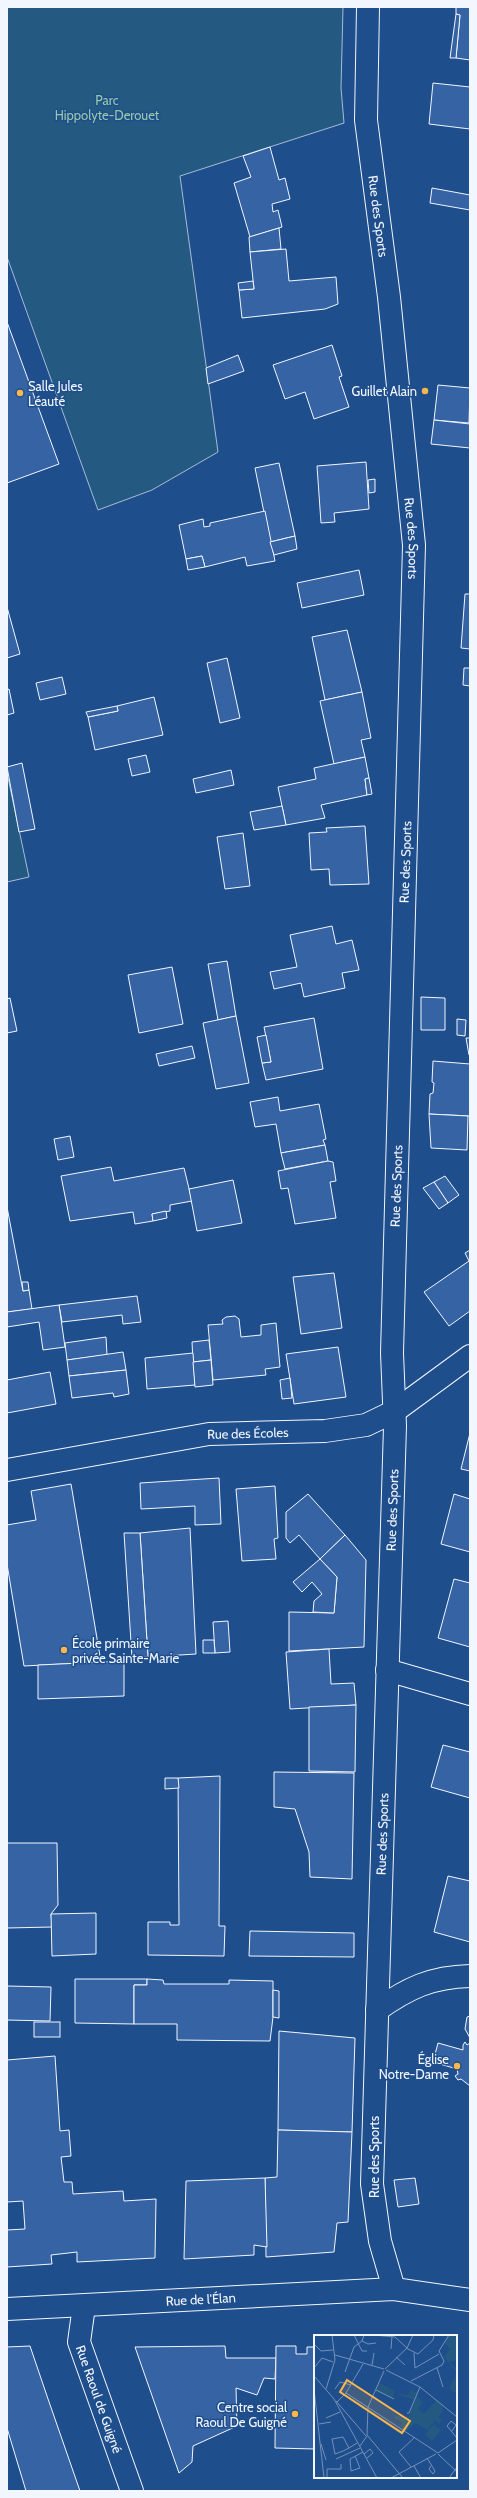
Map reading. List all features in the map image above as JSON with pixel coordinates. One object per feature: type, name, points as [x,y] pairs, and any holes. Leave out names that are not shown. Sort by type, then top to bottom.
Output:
[{"type":"street","name":"Rue des Sports","points":[[368,7],[366,120],[389,297],[414,545],[392,1353],[395,1411],[372,2184],[380,2241],[394,2288]]},
{"type":"street","name":"Rue des Écoles","points":[[7,1470],[209,1434],[343,1430],[366,1425],[395,1411],[470,1356]]},
{"type":"street","points":[[387,1670],[470,1694]]},
{"type":"street","points":[[377,2010],[406,1990],[432,1980],[470,1976]]},
{"type":"street","points":[[394,2288],[470,2300]]},
{"type":"street","name":"Rue de l'Élan","points":[[7,2309],[394,2288]]},
{"type":"street","name":"Rue Raoul de Guigné","points":[[84,2306],[79,2342],[132,2491]]},
{"type":"green space","name":"Parc Hippolyte-Derouet","points":[[7,7],[343,7],[341,88],[344,123],[180,176],[218,452],[152,490],[98,510],[7,257]]},
{"type":"green space","points":[[7,773],[29,877],[7,882]]},
{"type":"building","points":[[456,7],[470,7],[470,60],[456,58],[460,15],[456,14]]},
{"type":"building","points":[[456,14],[460,15],[456,58],[450,58]]},
{"type":"building","points":[[433,83],[470,87],[470,129],[429,124]]},
{"type":"building","points":[[270,147],[279,180],[285,178],[290,199],[272,204],[273,212],[278,210],[282,227],[250,237],[234,183],[251,177],[243,156]]},
{"type":"building","points":[[432,188],[470,195],[470,210],[430,203]]},
{"type":"building","points":[[279,228],[281,249],[250,252],[249,237]]},
{"type":"building","points":[[286,249],[289,281],[336,277],[338,304],[325,309],[242,318],[239,290],[254,289],[250,252]]},
{"type":"building","points":[[253,281],[254,289],[239,290],[238,283]]},
{"type":"building","name":"Salle Jules Léauté","points":[[7,322],[59,464],[7,483]]},
{"type":"building","points":[[332,345],[342,376],[339,377],[349,407],[314,419],[305,392],[285,399],[273,365]]},
{"type":"building","points":[[238,355],[244,371],[208,384],[206,368]]},
{"type":"building","points":[[438,385],[470,388],[469,423],[434,420]]},
{"type":"building","points":[[434,420],[470,424],[470,448],[431,444]]},
{"type":"building","points":[[366,462],[369,509],[334,513],[335,522],[321,523],[317,466]]},
{"type":"building","points":[[279,463],[295,536],[270,542],[255,468]]},
{"type":"building","points":[[375,479],[375,492],[369,493],[368,480]]},
{"type":"building","points":[[265,511],[275,561],[247,566],[245,557],[205,567],[202,556],[186,559],[179,525],[203,519],[204,527],[210,526],[210,523]]},
{"type":"building","points":[[295,536],[297,549],[274,555],[270,542]]},
{"type":"building","points":[[202,556],[205,567],[188,570],[186,559]]},
{"type":"building","points":[[359,570],[364,595],[302,608],[297,583]]},
{"type":"building","points":[[465,594],[470,594],[470,649],[461,648]]},
{"type":"building","points":[[7,607],[20,654],[7,658]]},
{"type":"building","points":[[347,630],[362,692],[325,700],[312,637]]},
{"type":"building","points":[[227,658],[240,718],[220,723],[207,663]]},
{"type":"building","points":[[464,668],[470,668],[470,686],[463,685]]},
{"type":"building","points":[[62,677],[66,694],[40,700],[36,683]]},
{"type":"building","points":[[9,689],[14,713],[7,715],[7,690]]},
{"type":"building","points":[[362,692],[371,738],[361,740],[365,757],[334,764],[320,701]]},
{"type":"building","points":[[154,697],[163,735],[95,750],[88,717],[118,711],[117,706]]},
{"type":"building","points":[[117,706],[118,711],[88,717],[86,712]]},
{"type":"building","points":[[146,755],[150,772],[132,776],[128,759]]},
{"type":"building","points":[[365,757],[369,778],[365,779],[367,795],[321,805],[325,818],[286,825],[278,787],[316,779],[314,768]]},
{"type":"building","points":[[22,763],[35,829],[19,832],[7,767]]},
{"type":"building","points":[[231,770],[234,785],[196,793],[193,779]]},
{"type":"building","points":[[369,778],[372,794],[367,795],[365,779]]},
{"type":"building","points":[[282,806],[286,825],[254,830],[250,812]]},
{"type":"building","points":[[365,826],[369,884],[330,885],[329,869],[311,870],[309,833],[327,832],[326,828]]},
{"type":"building","points":[[243,833],[250,886],[225,889],[217,837]]},
{"type":"building","points":[[332,926],[336,944],[352,940],[359,970],[342,973],[345,988],[304,997],[301,983],[274,989],[270,972],[297,967],[290,935]]},
{"type":"building","points":[[227,961],[236,1016],[218,1020],[208,964]]},
{"type":"building","points":[[172,967],[183,1024],[139,1033],[128,975]]},
{"type":"building","points":[[421,997],[445,998],[445,1030],[421,1030]]},
{"type":"building","points":[[10,998],[17,1031],[7,1033],[7,999]]},
{"type":"building","points":[[236,1016],[249,1083],[216,1089],[203,1023]]},
{"type":"building","points":[[314,1018],[323,1069],[266,1080],[262,1063],[271,1062],[264,1027]]},
{"type":"building","points":[[457,1019],[466,1020],[465,1036],[457,1035]]},
{"type":"building","points":[[266,1035],[271,1062],[262,1063],[257,1037]]},
{"type":"building","points":[[466,1038],[470,1038],[470,1055],[469,1055]]},
{"type":"building","points":[[192,1046],[195,1058],[159,1066],[156,1054]]},
{"type":"building","points":[[433,1061],[470,1064],[470,1116],[429,1114],[430,1094],[433,1093],[434,1083],[432,1082]]},
{"type":"building","points":[[278,1097],[280,1111],[319,1104],[326,1139],[323,1140],[325,1145],[281,1153],[276,1124],[255,1127],[250,1102]]},
{"type":"building","points":[[429,1114],[468,1116],[467,1150],[431,1148]]},
{"type":"building","points":[[70,1136],[74,1157],[58,1160],[54,1139]]},
{"type":"building","points":[[325,1145],[328,1161],[285,1169],[281,1153]]},
{"type":"building","points":[[328,1161],[333,1162],[336,1181],[330,1182],[336,1218],[295,1224],[288,1188],[281,1189],[278,1171]]},
{"type":"building","points":[[111,1167],[114,1181],[184,1168],[192,1201],[170,1205],[170,1211],[152,1214],[153,1221],[135,1224],[133,1212],[70,1221],[61,1176]]},
{"type":"building","points":[[445,1176],[459,1195],[448,1203],[434,1182]]},
{"type":"building","points":[[233,1180],[242,1223],[197,1231],[189,1189]]},
{"type":"building","points":[[434,1182],[448,1203],[439,1209],[423,1188]]},
{"type":"building","points":[[7,1207],[23,1291],[29,1290],[32,1309],[7,1312]]},
{"type":"building","points":[[166,1211],[167,1218],[153,1221],[152,1214]]},
{"type":"building","points":[[470,1250],[470,1311],[449,1326],[424,1292],[469,1261],[465,1253]]},
{"type":"building","points":[[334,1273],[342,1328],[301,1334],[293,1277]]},
{"type":"building","points":[[22,1282],[28,1282],[29,1290],[23,1291]]},
{"type":"building","points":[[137,1296],[141,1322],[123,1324],[122,1315],[62,1322],[59,1305]]},
{"type":"building","points":[[59,1305],[65,1347],[43,1350],[39,1322],[7,1327],[7,1312]]},
{"type":"building","points":[[235,1316],[239,1319],[241,1337],[261,1335],[261,1325],[276,1323],[280,1367],[265,1369],[266,1375],[213,1380],[208,1325],[223,1324],[222,1320],[226,1317]]},
{"type":"building","points":[[106,1337],[107,1355],[67,1360],[65,1343]]},
{"type":"building","points":[[209,1340],[211,1360],[193,1362],[192,1342]]},
{"type":"building","points":[[338,1347],[346,1397],[294,1404],[286,1354]]},
{"type":"building","points":[[123,1352],[126,1370],[69,1376],[67,1360]]},
{"type":"building","points":[[193,1353],[195,1385],[147,1389],[145,1358]]},
{"type":"building","points":[[211,1360],[213,1385],[195,1387],[193,1362]]},
{"type":"building","points":[[126,1370],[129,1394],[114,1397],[113,1393],[72,1398],[69,1376]]},
{"type":"building","points":[[50,1372],[56,1404],[7,1413],[7,1380]]},
{"type":"building","points":[[290,1378],[292,1398],[282,1399],[280,1380]]},
{"type":"building","points":[[470,1433],[470,1471],[461,1469]]},
{"type":"building","points":[[219,1478],[221,1524],[195,1525],[195,1506],[141,1509],[140,1483]]},
{"type":"building","points":[[71,1484],[101,1662],[24,1666],[7,1564],[7,1525],[36,1520],[31,1491]]},
{"type":"building","points":[[275,1486],[278,1538],[274,1539],[276,1559],[242,1561],[236,1489]]},
{"type":"building","points":[[308,1494],[345,1535],[320,1559],[299,1535],[290,1543],[286,1538],[286,1512]]},
{"type":"building","points":[[454,1494],[470,1499],[470,1552],[441,1544]]},
{"type":"building","points":[[190,1528],[196,1654],[148,1657],[140,1533]]},
{"type":"building","points":[[124,1533],[140,1533],[148,1657],[132,1658]]},
{"type":"building","points":[[345,1535],[366,1560],[364,1647],[289,1651],[289,1612],[334,1613],[337,1577],[320,1559]]},
{"type":"building","points":[[320,1559],[337,1577],[334,1613],[313,1612],[314,1601],[322,1594],[312,1582],[302,1592],[293,1582]]},
{"type":"building","points":[[454,1579],[470,1583],[470,1647],[438,1638]]},
{"type":"building","points":[[228,1621],[230,1652],[215,1653],[213,1622]]},
{"type":"building","points":[[203,1640],[214,1640],[215,1653],[203,1653]]},
{"type":"building","points":[[329,1649],[331,1684],[354,1683],[356,1705],[290,1709],[286,1652]]},
{"type":"building","points":[[124,1661],[124,1696],[38,1699],[38,1665]]},
{"type":"building","points":[[356,1705],[355,1772],[309,1771],[309,1707]]},
{"type":"building","points":[[443,1745],[470,1752],[470,1798],[431,1787]]},
{"type":"building","points":[[274,1772],[354,1773],[352,1879],[310,1877],[309,1852],[295,1809],[274,1807]]},
{"type":"building","points":[[220,1776],[219,1926],[225,1926],[224,1956],[148,1955],[148,1922],[170,1922],[170,1925],[179,1925],[178,1778]]},
{"type":"building","points":[[165,1778],[178,1778],[179,1788],[165,1789]]},
{"type":"building","points":[[7,1843],[57,1843],[58,1905],[51,1914],[52,1927],[7,1928]]},
{"type":"building","points":[[448,1876],[470,1881],[470,1942],[434,1932]]},
{"type":"building","points":[[96,1913],[96,1954],[52,1956],[51,1914]]},
{"type":"building","points":[[250,1931],[354,1933],[354,1957],[249,1956]]},
{"type":"building","points":[[75,1979],[147,1979],[147,1985],[134,1985],[134,2024],[75,2023]]},
{"type":"building","points":[[147,1979],[163,1980],[164,1984],[229,1984],[229,1980],[273,1981],[273,2017],[270,2041],[177,2040],[177,2024],[134,2024],[134,1985],[147,1985]]},
{"type":"building","points":[[7,1986],[51,1987],[50,2021],[7,2020]]},
{"type":"building","points":[[273,1990],[279,1991],[279,2018],[273,2017]]},
{"type":"building","name":"Église Notre-Dame","points":[[470,2016],[470,2038],[465,2029],[467,2017]]},
{"type":"building","points":[[34,2022],[60,2022],[60,2037],[34,2037]]},
{"type":"building","points":[[279,2031],[355,2038],[352,2132],[278,2130]]},
{"type":"building","name":"Église Notre-Dame","points":[[465,2042],[467,2045],[470,2043],[470,2086],[461,2079],[458,2080],[455,2076],[458,2074],[457,2069],[433,2062],[438,2043],[463,2050],[463,2045]]},
{"type":"building","points":[[55,2056],[60,2131],[69,2130],[71,2156],[61,2157],[64,2182],[72,2182],[73,2194],[123,2191],[124,2201],[156,2199],[155,2258],[77,2262],[77,2252],[51,2255],[52,2264],[7,2267],[7,2230],[25,2229],[23,2201],[7,2202],[7,2060]]},
{"type":"building","points":[[278,2130],[352,2132],[348,2222],[337,2223],[334,2252],[266,2257],[265,2178],[277,2177]]},
{"type":"building","points":[[265,2178],[267,2247],[254,2245],[254,2255],[184,2259],[186,2181]]},
{"type":"building","points":[[415,2178],[419,2204],[398,2207],[394,2180]]},
{"type":"building","points":[[30,2346],[80,2491],[26,2491],[7,2428],[7,2347]]},
{"type":"building","points":[[225,2346],[226,2358],[276,2358],[275,2379],[264,2378],[257,2395],[236,2388],[237,2426],[193,2446],[192,2462],[179,2473],[135,2347]]},
{"type":"building","name":"Centre social Raoul De Guigné","points":[[276,2346],[296,2346],[296,2354],[307,2354],[307,2347],[314,2347],[314,2449],[275,2448]]},
{"type":"place","name":"Guillet Alain","points":[[425,391]]},
{"type":"place","name":"Salle Jules Léauté","points":[[20,393]]},
{"type":"place","name":"École primaire privée Sainte-Marie","points":[[64,1650]]},
{"type":"place","name":"Église Notre-Dame","points":[[457,2066]]},
{"type":"place","name":"Centre social Raoul De Guigné","points":[[295,2414]]}]
